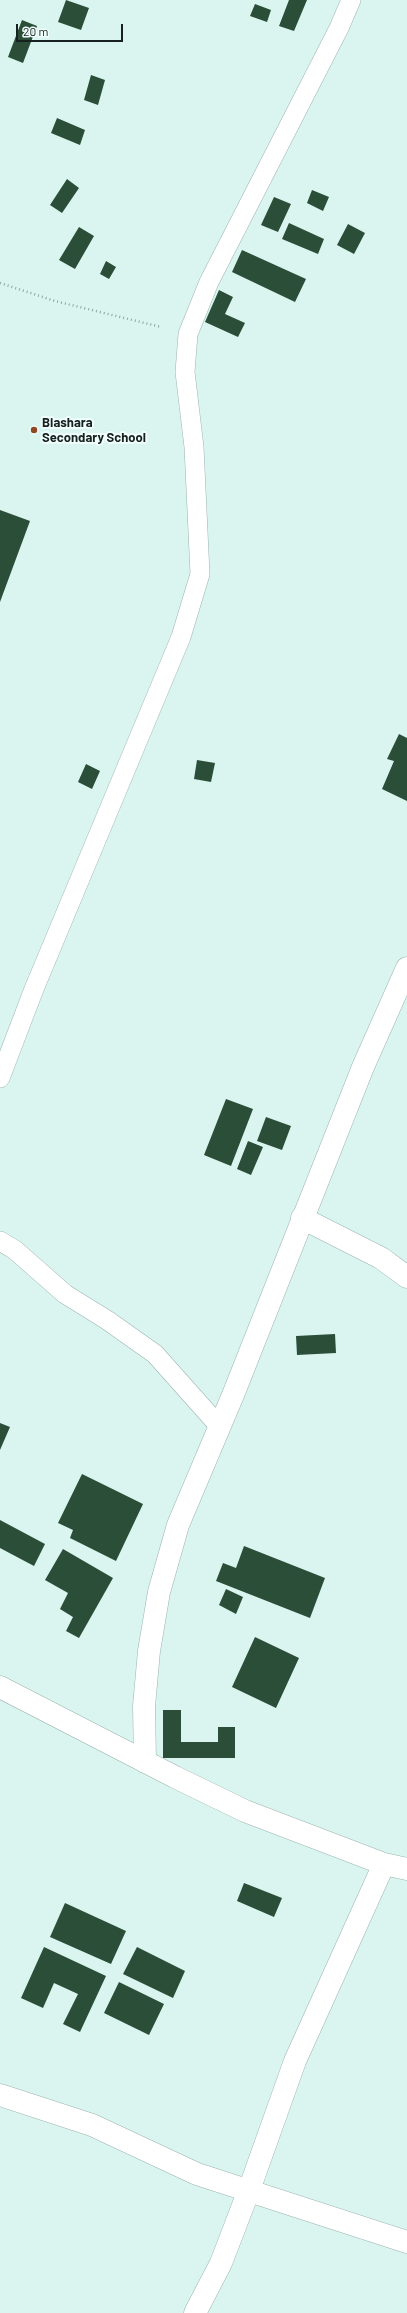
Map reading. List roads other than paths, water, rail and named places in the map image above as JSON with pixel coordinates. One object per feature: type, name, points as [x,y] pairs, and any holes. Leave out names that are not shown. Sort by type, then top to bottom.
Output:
[{"type":"street","points":[[144,1762],[144,1706],[149,1651],[159,1592],[178,1525],[220,1427],[363,1066],[407,968]]},
{"type":"street","points":[[302,1218],[381,1258],[407,1276]]},
{"type":"street","points":[[0,1686],[144,1762],[245,1811],[384,1864],[407,1869]]},
{"type":"street","points":[[194,2313],[221,2263],[295,2061],[384,1864]]},
{"type":"street","points":[[0,2094],[92,2125],[197,2174],[407,2242]]},
{"type":"lane","points":[[0,1078],[40,975],[181,637],[200,574],[194,447],[185,372],[188,334],[209,282],[339,28],[351,0]]},
{"type":"lane","points":[[0,1241],[15,1250],[65,1294],[155,1354],[220,1427]]},
{"type":"place","name":"Biashara Secondary School","points":[[34,430]]}]
